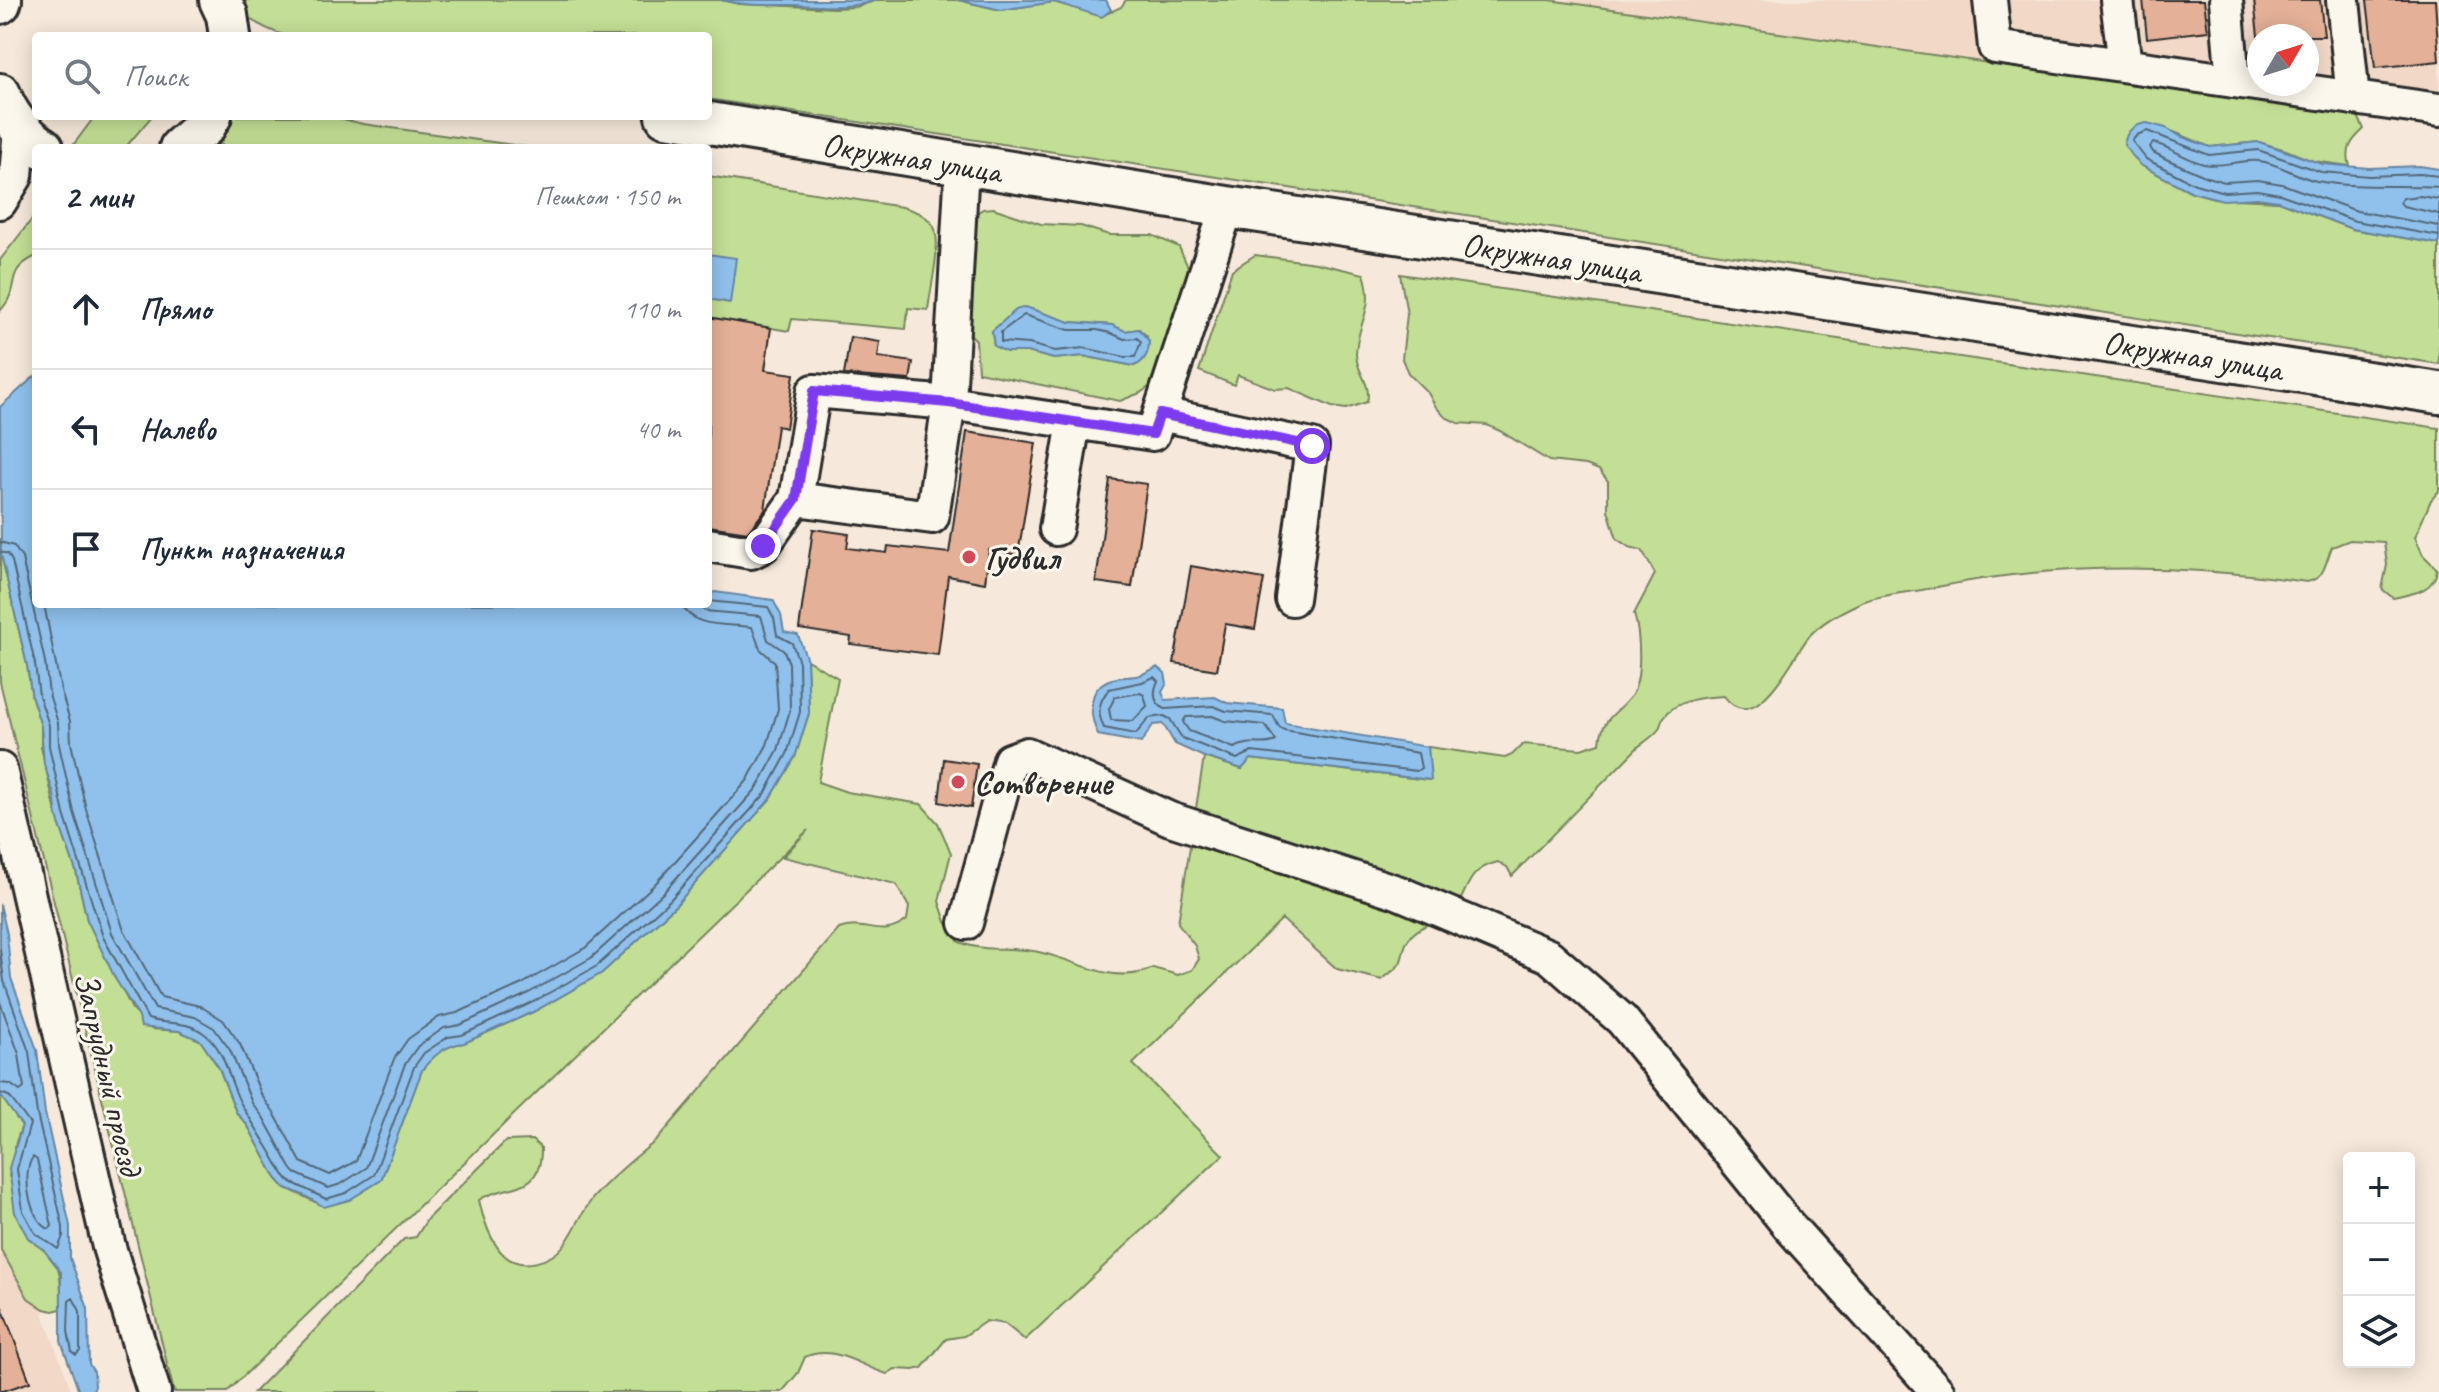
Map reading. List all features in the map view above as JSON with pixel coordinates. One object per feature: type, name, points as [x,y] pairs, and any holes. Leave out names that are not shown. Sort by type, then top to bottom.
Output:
[{"type":"main road","points":[[0,94],[23,164]]},
{"type":"main road","points":[[185,144],[209,120]]},
{"type":"main road","name":"Окружная улица","points":[[690,120],[1227,207],[2439,393]]},
{"type":"street","points":[[1990,0],[1995,47],[2439,110]]},
{"type":"street","points":[[2117,0],[2125,65]]},
{"type":"street","points":[[2226,0],[2233,81]]},
{"type":"street","points":[[2343,0],[2353,98]]},
{"type":"street","points":[[796,499],[932,517],[949,403],[962,165]]},
{"type":"street","points":[[712,546],[751,552],[763,546],[796,499],[814,391],[949,403],[1153,434],[1227,207]]},
{"type":"street","points":[[1160,414],[1312,446],[1292,599]]},
{"type":"street","points":[[1056,529],[1074,422]]},
{"type":"street","points":[[966,923],[1010,760],[1027,754],[1170,819],[1397,892],[1549,956],[1622,1020],[1788,1225],[1938,1392]]},
{"type":"street","name":"Запрудный проезд","points":[[0,769],[109,1247],[154,1392]]},
{"type":"shaded area","points":[[1548,0],[2439,0],[2439,129]]},
{"type":"shaded area","points":[[0,1197],[72,1392],[0,1392]]},
{"type":"green space","points":[[225,0],[721,0],[739,4],[834,8],[856,7],[877,0],[958,0],[1001,10],[1054,2],[1102,16],[1121,7],[1126,0],[1549,0],[2358,116],[2364,129],[2350,146],[2350,166],[2313,161],[2259,142],[2210,147],[2174,132],[2141,165],[2192,192],[2214,198],[2278,201],[2352,229],[2439,244],[2439,364],[712,100],[712,32],[276,32],[239,12]]},
{"type":"green space","points":[[92,120],[149,120],[128,144],[74,144]]},
{"type":"green space","points":[[196,120],[347,120],[506,144],[221,144]]},
{"type":"green space","points":[[712,177],[902,207],[928,219],[936,234],[936,255],[928,310],[908,308],[906,329],[792,319],[789,331],[712,318]]},
{"type":"green space","points":[[993,208],[1041,224],[1081,226],[1109,235],[1152,235],[1179,247],[1188,267],[1184,288],[1170,330],[1170,342],[1149,387],[1120,401],[978,372],[976,340],[966,330],[975,214]],"holes":[[[1025,307],[1070,322],[1112,325],[1125,331],[1139,329],[1147,336],[1145,358],[1134,366],[1083,356],[1054,359],[994,346],[992,331]]]},
{"type":"green space","points":[[32,219],[32,258],[19,268],[7,302],[0,311],[0,260]]},
{"type":"green space","points":[[1255,255],[1316,263],[1364,274],[1368,297],[1356,354],[1367,389],[1367,402],[1346,409],[1332,407],[1289,388],[1275,389],[1238,375],[1234,385],[1199,371],[1232,270]]},
{"type":"green space","points":[[1400,274],[2439,428],[2439,491],[2431,500],[2415,537],[2423,555],[2437,569],[2435,577],[2421,591],[2393,598],[2382,589],[2387,565],[2384,542],[2350,540],[2332,547],[2324,569],[2318,577],[2307,582],[2164,569],[2069,570],[1974,580],[1885,595],[1842,612],[1811,634],[1774,688],[1762,700],[1749,707],[1737,707],[1724,696],[1708,697],[1691,700],[1669,711],[1655,734],[1639,746],[1512,876],[1507,867],[1498,862],[1478,871],[1449,913],[1412,935],[1399,965],[1382,980],[1337,969],[1282,919],[1133,1064],[1223,1155],[1025,1340],[1005,1324],[986,1321],[964,1336],[946,1339],[922,1368],[895,1369],[887,1374],[847,1358],[815,1354],[805,1357],[798,1373],[782,1392],[254,1392],[404,1239],[416,1237],[428,1218],[506,1141],[532,1140],[541,1148],[540,1164],[529,1181],[479,1200],[488,1229],[499,1250],[511,1260],[527,1263],[552,1256],[568,1240],[593,1198],[657,1140],[839,929],[857,926],[889,929],[907,920],[909,907],[896,884],[783,857],[808,830],[227,1392],[174,1392],[0,682],[0,538],[32,698],[41,726],[41,747],[57,817],[76,871],[87,920],[132,1009],[151,1029],[179,1031],[200,1040],[219,1068],[236,1112],[248,1126],[284,1187],[315,1202],[349,1200],[381,1180],[422,1070],[431,1060],[445,1048],[464,1043],[535,1011],[602,973],[676,905],[771,798],[795,757],[809,713],[807,660],[838,678],[818,782],[847,792],[921,804],[938,823],[951,853],[939,901],[946,922],[959,942],[1048,954],[1123,975],[1153,968],[1178,975],[1192,970],[1199,959],[1195,946],[1178,923],[1204,757],[1242,769],[1250,759],[1430,780],[1428,747],[1505,758],[1523,744],[1581,749],[1600,743],[1607,722],[1635,689],[1639,656],[1634,614],[1655,574],[1642,550],[1629,547],[1617,539],[1608,510],[1608,481],[1599,470],[1586,465],[1549,461],[1500,431],[1487,425],[1458,423],[1445,417],[1436,407],[1428,393],[1408,373],[1402,359],[1407,314]]},
{"type":"green space","points":[[0,1095],[22,1125],[9,1176],[35,1244],[57,1265],[61,1280],[61,1309],[44,1309],[28,1298],[1,1250]]},
{"type":"water","points":[[721,0],[877,0],[834,6],[755,5]]},
{"type":"water","points":[[958,0],[1106,0],[1111,10],[1102,17],[1054,2],[1001,10]]},
{"type":"water","points":[[2147,123],[2210,147],[2259,142],[2322,164],[2439,169],[2439,244],[2352,229],[2278,201],[2257,198],[2223,200],[2192,192],[2140,165],[2124,145],[2131,130]]},
{"type":"water","points":[[712,255],[736,258],[730,303],[712,300]]},
{"type":"water","points":[[1025,307],[1070,322],[1112,325],[1125,331],[1139,329],[1149,341],[1147,353],[1134,366],[1083,356],[1054,359],[1027,352],[1006,352],[994,346],[992,331],[1016,310]]},
{"type":"water","points":[[32,379],[32,608],[712,608],[712,593],[715,592],[773,600],[781,615],[784,632],[798,635],[807,660],[809,713],[795,757],[771,798],[676,905],[602,973],[535,1011],[445,1049],[431,1060],[422,1070],[381,1180],[349,1200],[324,1207],[284,1187],[276,1178],[248,1126],[236,1112],[219,1068],[200,1040],[179,1031],[141,1027],[139,1017],[116,980],[87,920],[76,871],[57,817],[54,794],[44,764],[41,726],[32,698],[1,554],[0,407]]},
{"type":"water","points":[[1158,667],[1165,673],[1167,683],[1162,692],[1165,700],[1215,697],[1227,703],[1282,708],[1285,723],[1428,747],[1431,780],[1251,759],[1242,769],[1175,744],[1163,724],[1153,725],[1141,743],[1098,735],[1092,712],[1096,690],[1109,680],[1140,675]]},
{"type":"water","points":[[0,904],[7,934],[11,978],[37,1050],[45,1113],[70,1226],[70,1258],[88,1309],[89,1364],[94,1372],[95,1386],[92,1392],[79,1392],[61,1341],[61,1272],[43,1249],[28,1238],[15,1213],[9,1168],[22,1126],[0,1095]]},
{"type":"building","points":[[2143,0],[2204,0],[2208,31],[2147,38]]},
{"type":"building","points":[[2254,0],[2320,0],[2324,36],[2319,36],[2319,24],[2257,24]]},
{"type":"building","points":[[2367,0],[2435,0],[2439,61],[2375,68]]},
{"type":"building","points":[[712,318],[771,328],[765,370],[794,374],[786,428],[777,426],[765,510],[748,532],[712,527]]},
{"type":"building","points":[[850,337],[880,342],[878,357],[913,362],[910,380],[844,375]]},
{"type":"building","points":[[967,432],[1036,443],[1018,555],[989,550],[985,583],[948,576],[938,655],[850,644],[851,637],[799,629],[813,529],[849,534],[847,548],[887,553],[888,546],[949,553]]},
{"type":"building","points":[[1110,479],[1147,484],[1132,587],[1096,582]]},
{"type":"building","points":[[1191,566],[1264,579],[1255,629],[1225,624],[1217,670],[1174,663]]},
{"type":"building","points":[[944,759],[977,764],[971,808],[939,802]]},
{"type":"building","points":[[0,1308],[30,1382],[0,1392]]},
{"type":"place","name":"Гудвил","points":[[969,557]]},
{"type":"place","name":"Сотворение","points":[[958,782]]},
{"type":"route","points":[[763,546],[796,499],[814,391],[949,403],[1153,434],[1160,414],[1312,446]]}]
